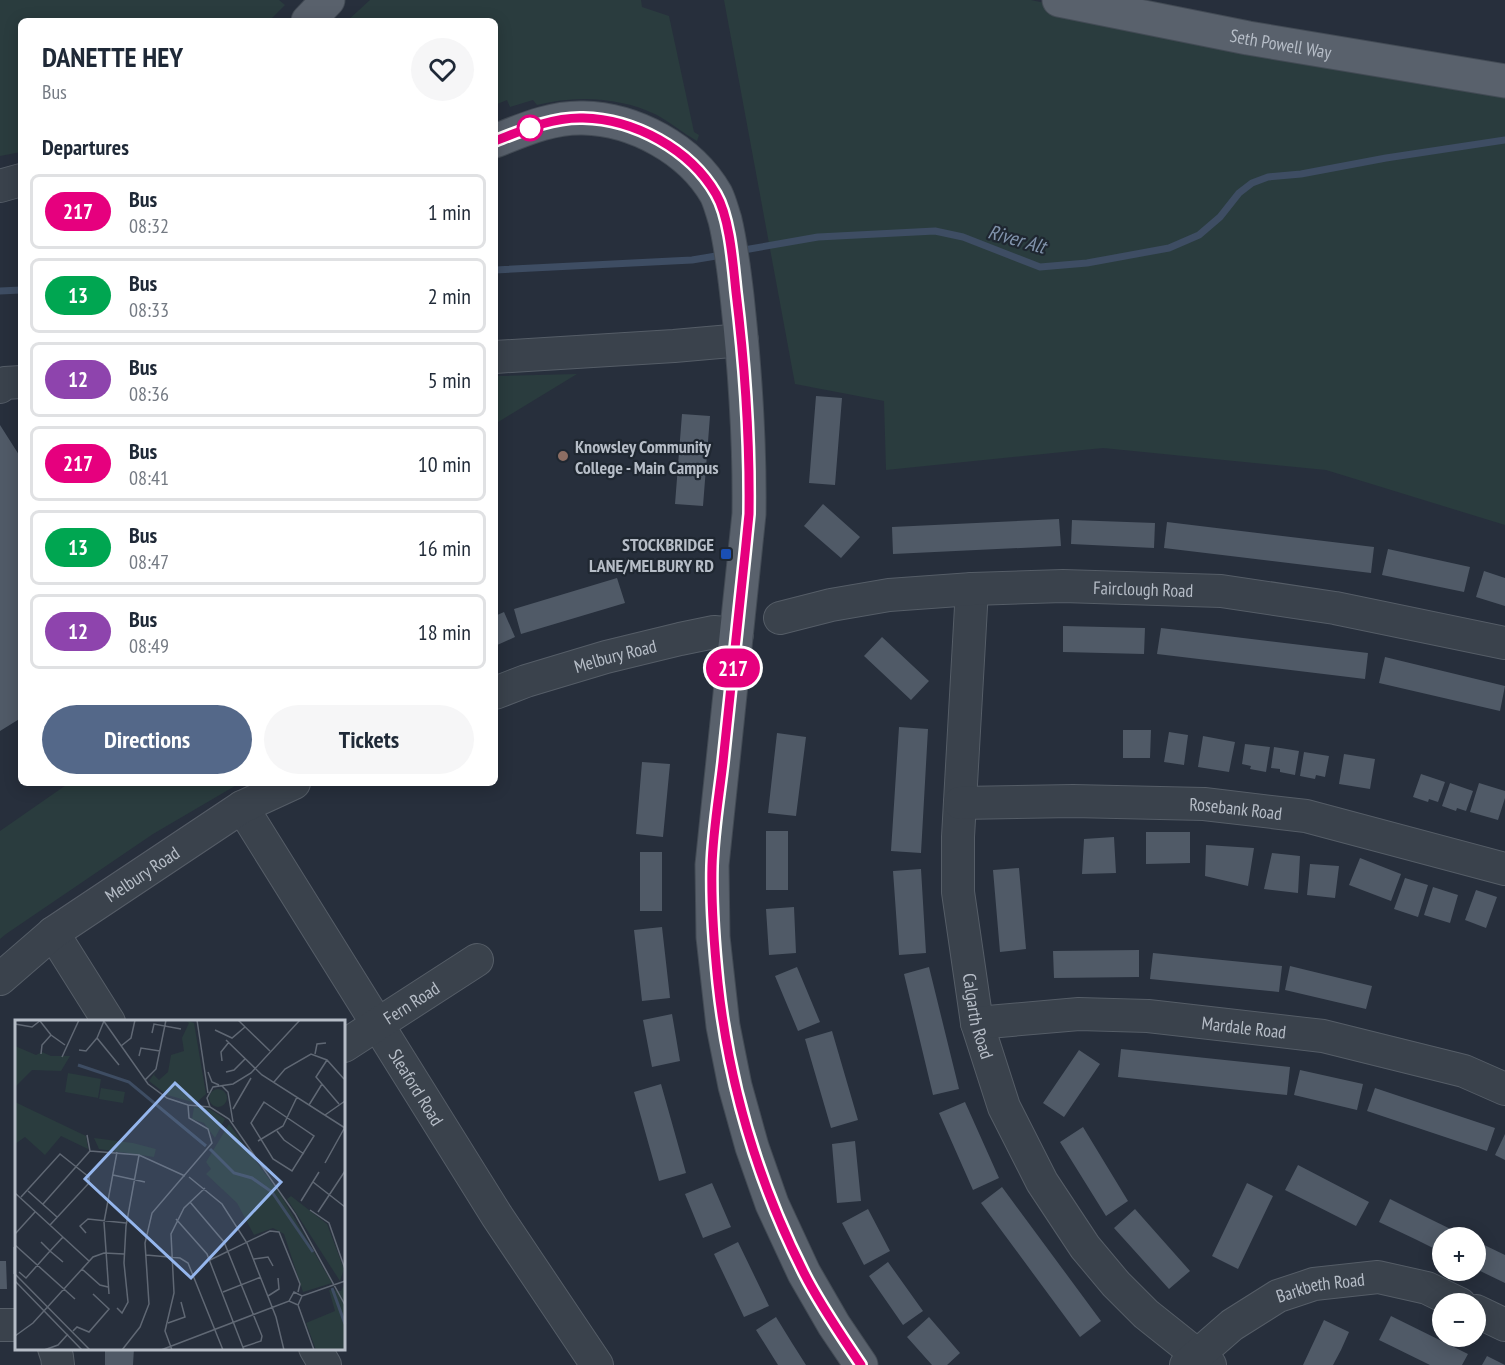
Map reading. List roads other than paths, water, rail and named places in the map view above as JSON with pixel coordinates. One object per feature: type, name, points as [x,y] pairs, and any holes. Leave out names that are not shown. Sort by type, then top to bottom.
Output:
[{"type":"main road","points":[[311,18],[328,0]]},
{"type":"main road","name":"Seth Powell Way","points":[[1059,0],[1248,38],[1505,81]]},
{"type":"main road","points":[[498,140],[534,126],[559,120],[582,118],[639,130],[671,148],[698,171],[716,195],[721,207],[732,253],[742,340],[749,468],[749,514],[712,865],[713,937],[723,1026],[740,1107],[772,1204],[804,1273],[834,1325],[861,1365]]},
{"type":"street","points":[[0,186],[18,181]]},
{"type":"street","points":[[498,357],[742,340]]},
{"type":"street","points":[[0,387],[6,383],[18,382]]},
{"type":"street","name":"Fairclough Road","points":[[780,618],[831,605],[889,595],[972,589],[1063,586],[1221,591],[1335,608],[1505,643]]},
{"type":"street","name":"Calgarth Road","points":[[972,589],[960,803],[958,891],[977,1023],[1004,1107],[1042,1182],[1085,1247],[1116,1284],[1198,1362]]},
{"type":"street","name":"Melbury Road","points":[[498,692],[596,660],[669,641],[714,632],[737,634]]},
{"type":"street","name":"Melbury Road","points":[[0,980],[53,933],[242,807],[288,786]]},
{"type":"street","name":"Rosebank Road","points":[[960,803],[1073,801],[1204,804],[1306,816],[1505,868]]},
{"type":"street","name":"Sleaford Road","points":[[242,807],[497,1216],[597,1365]]},
{"type":"street","points":[[53,933],[108,1020]]},
{"type":"street","name":"Fern Road","points":[[345,1045],[477,960]]},
{"type":"street","name":"Mardale Road","points":[[977,1023],[1079,1014],[1148,1016],[1323,1036],[1464,1071],[1505,1089]]},
{"type":"street","name":"Barkbeth Road","points":[[1198,1362],[1232,1325],[1278,1296],[1314,1284],[1378,1277],[1427,1288],[1437,1293]]},
{"type":"street","points":[[1486,1316],[1505,1325]]},
{"type":"street","points":[[55,1350],[58,1365]]},
{"type":"street","points":[[316,1350],[325,1365]]},
{"type":"waterway","name":"River Alt","points":[[738,251],[818,237],[935,231],[963,237],[1040,267],[1087,263],[1169,248],[1199,235],[1220,217],[1239,193],[1252,183],[1268,177],[1301,174],[1386,158],[1505,140]]},
{"type":"waterway","name":"River Alt","points":[[498,270],[692,260],[722,255]]},
{"type":"waterway","name":"River Alt","points":[[0,291],[18,290]]},
{"type":"place","name":"Knowsley Community College - Main Campus","points":[[563,456]]},
{"type":"place","name":"STOCKBRIDGE LANE/MELBURY RD","points":[[726,554]]}]
